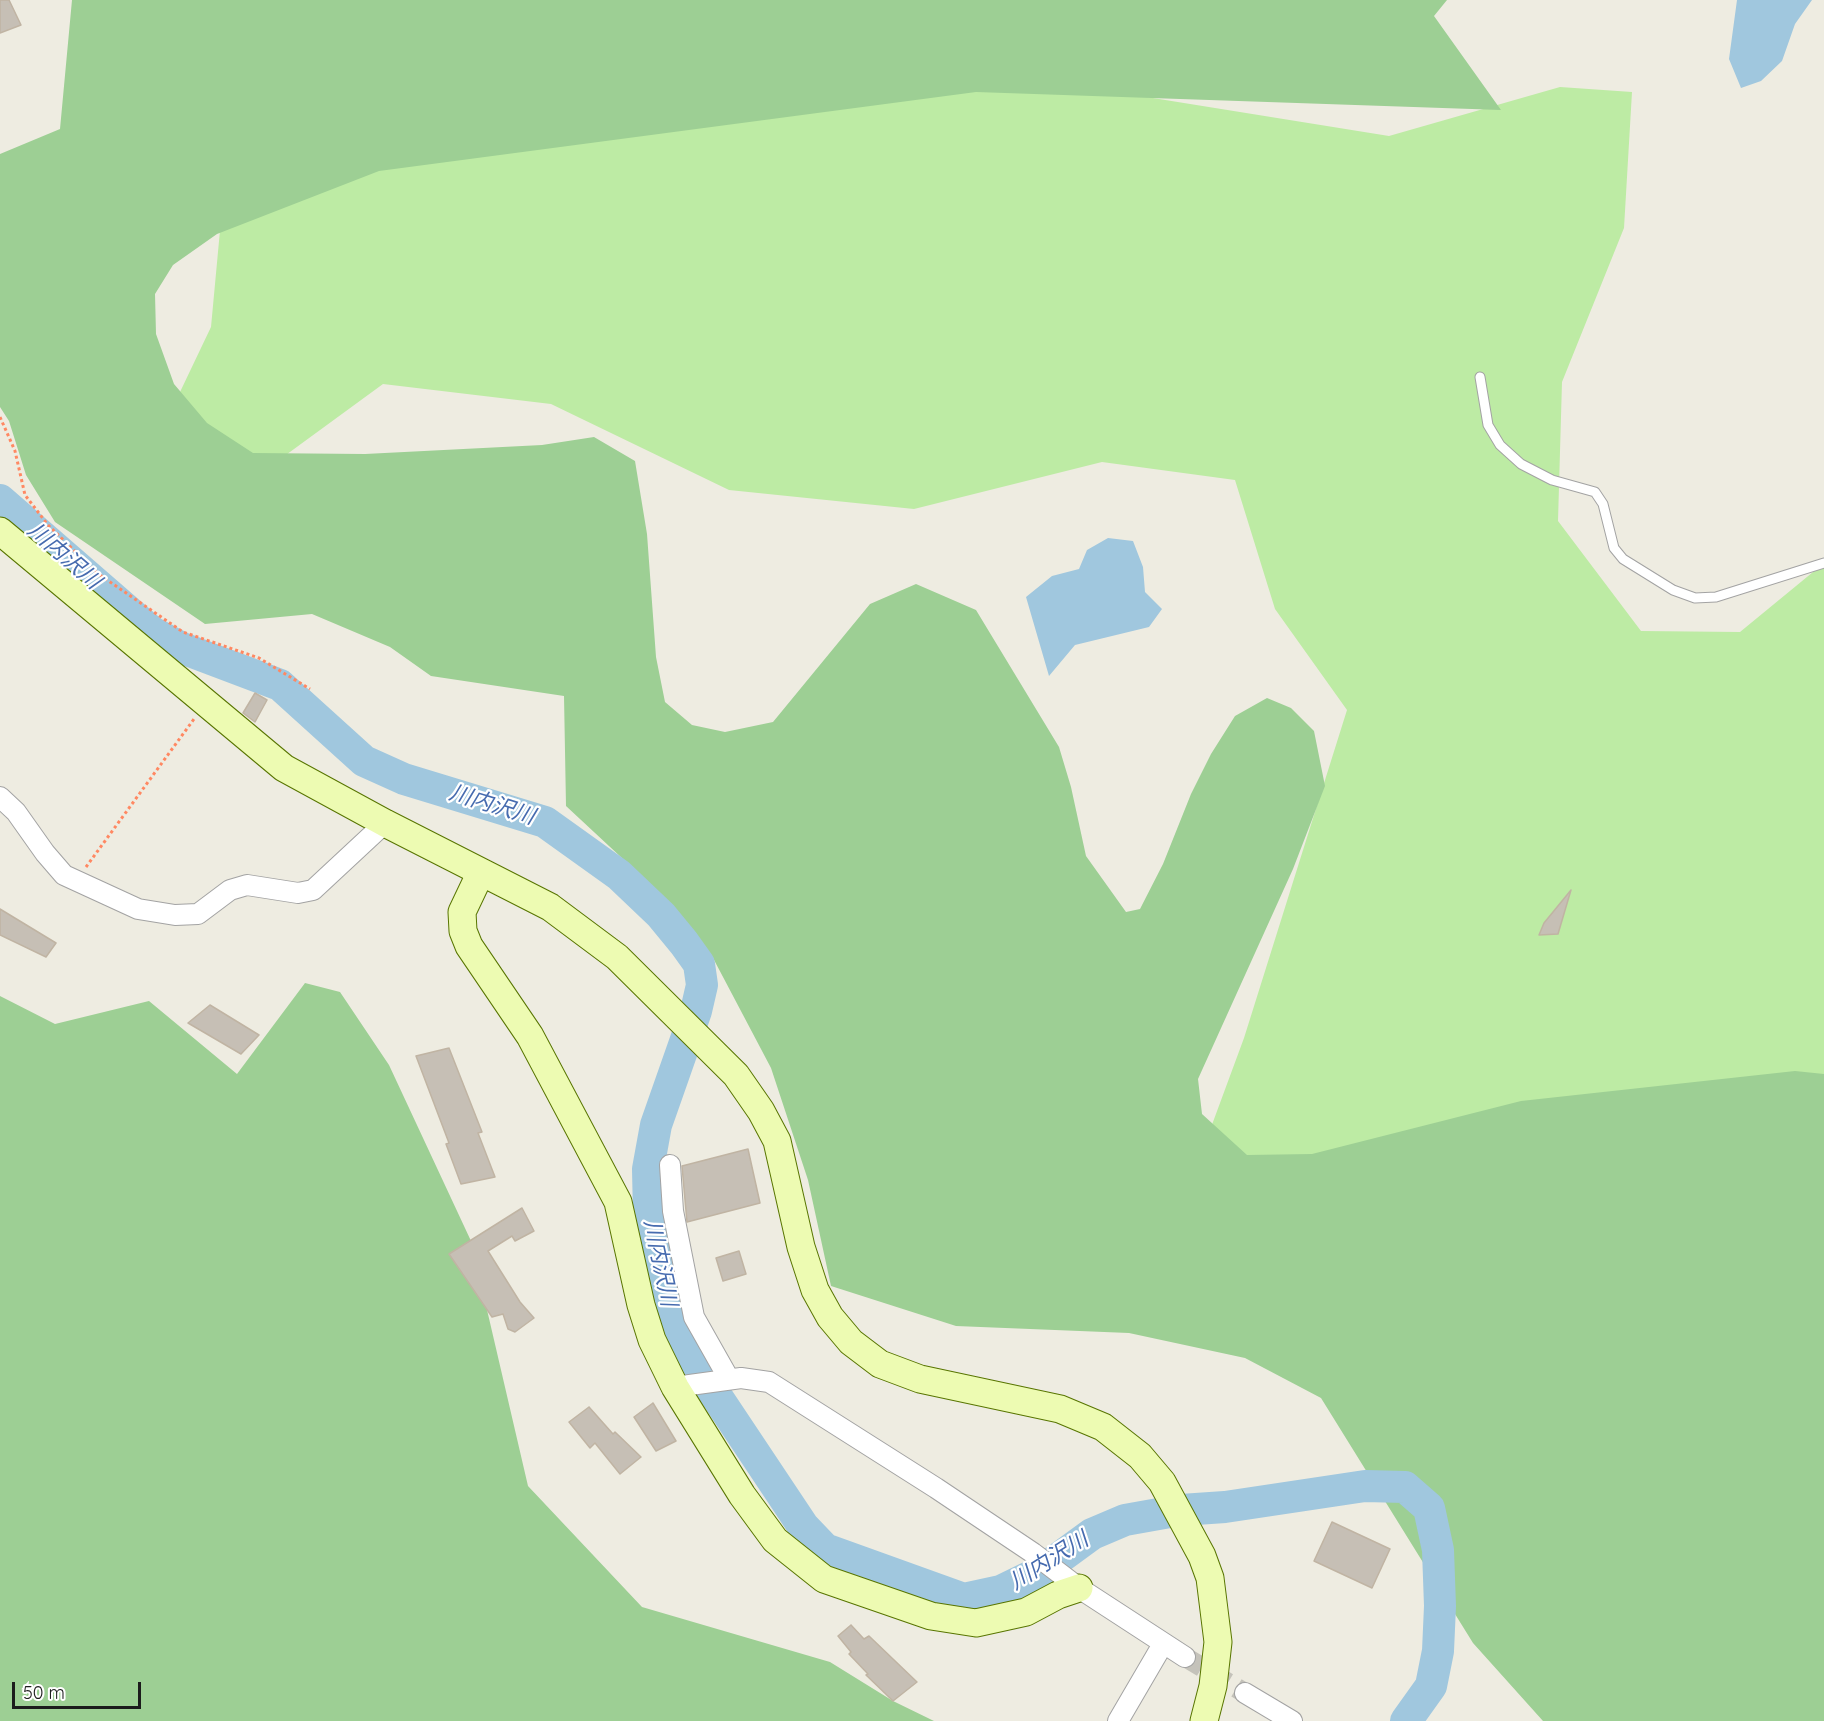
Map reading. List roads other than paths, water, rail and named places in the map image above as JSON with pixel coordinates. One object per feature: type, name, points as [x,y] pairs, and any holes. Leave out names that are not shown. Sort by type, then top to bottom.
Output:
[{"type":"street","points":[[0,531],[285,768],[550,907],[617,957],[736,1075],[761,1111],[777,1141],[801,1247],[814,1290],[830,1317],[851,1342],[879,1365],[920,1379],[1060,1409],[1103,1427],[1140,1456],[1167,1491],[1194,1539],[1210,1578],[1218,1642],[1213,1686],[1204,1721]]},
{"type":"street","points":[[0,797],[16,812],[64,875],[138,909],[175,915],[198,914],[230,890],[247,885],[298,892],[313,890],[386,823]]},
{"type":"street","points":[[481,872],[462,912],[463,931],[469,946],[530,1036],[618,1202],[641,1305],[652,1340],[682,1385],[736,1487],[775,1540],[824,1579],[931,1616],[976,1623],[1019,1614],[1058,1596],[1070,1582]]},
{"type":"street","points":[[670,1165],[673,1211],[694,1317],[726,1379]]},
{"type":"street","points":[[682,1385],[741,1378],[769,1382],[1033,1553],[1070,1582],[1185,1657]]},
{"type":"street","points":[[1118,1721],[1163,1644]]},
{"type":"street","points":[[1245,1693],[1292,1721]]},
{"type":"lane","points":[[1480,377],[1488,425],[1500,445],[1521,464],[1552,480],[1595,492],[1603,504],[1614,548],[1623,559],[1673,590],[1695,598],[1716,597],[1824,563]]},
{"type":"water","points":[[1737,0],[1812,0],[1795,24],[1782,61],[1761,81],[1741,88],[1729,59]]},
{"type":"water","points":[[1108,538],[1133,541],[1143,567],[1145,592],[1162,609],[1149,627],[1075,645],[1049,676],[1026,597],[1052,576],[1079,569],[1087,550]]},
{"type":"waterway","name":"川内沢川","points":[[0,500],[152,632],[182,648],[280,685],[364,761],[404,779],[545,822],[619,875],[661,915],[684,943],[699,964],[702,985],[696,1011],[656,1125],[648,1169],[649,1216],[667,1306],[691,1358],[803,1526],[825,1549],[964,1599],[1001,1591],[1040,1572],[1092,1534],[1125,1520],[1181,1510],[1225,1507],[1365,1486],[1405,1487],[1429,1508],[1438,1550],[1440,1606],[1438,1651],[1431,1686],[1406,1721]]},
{"type":"tunnel","points":[[1185,1657],[1245,1693]]}]
